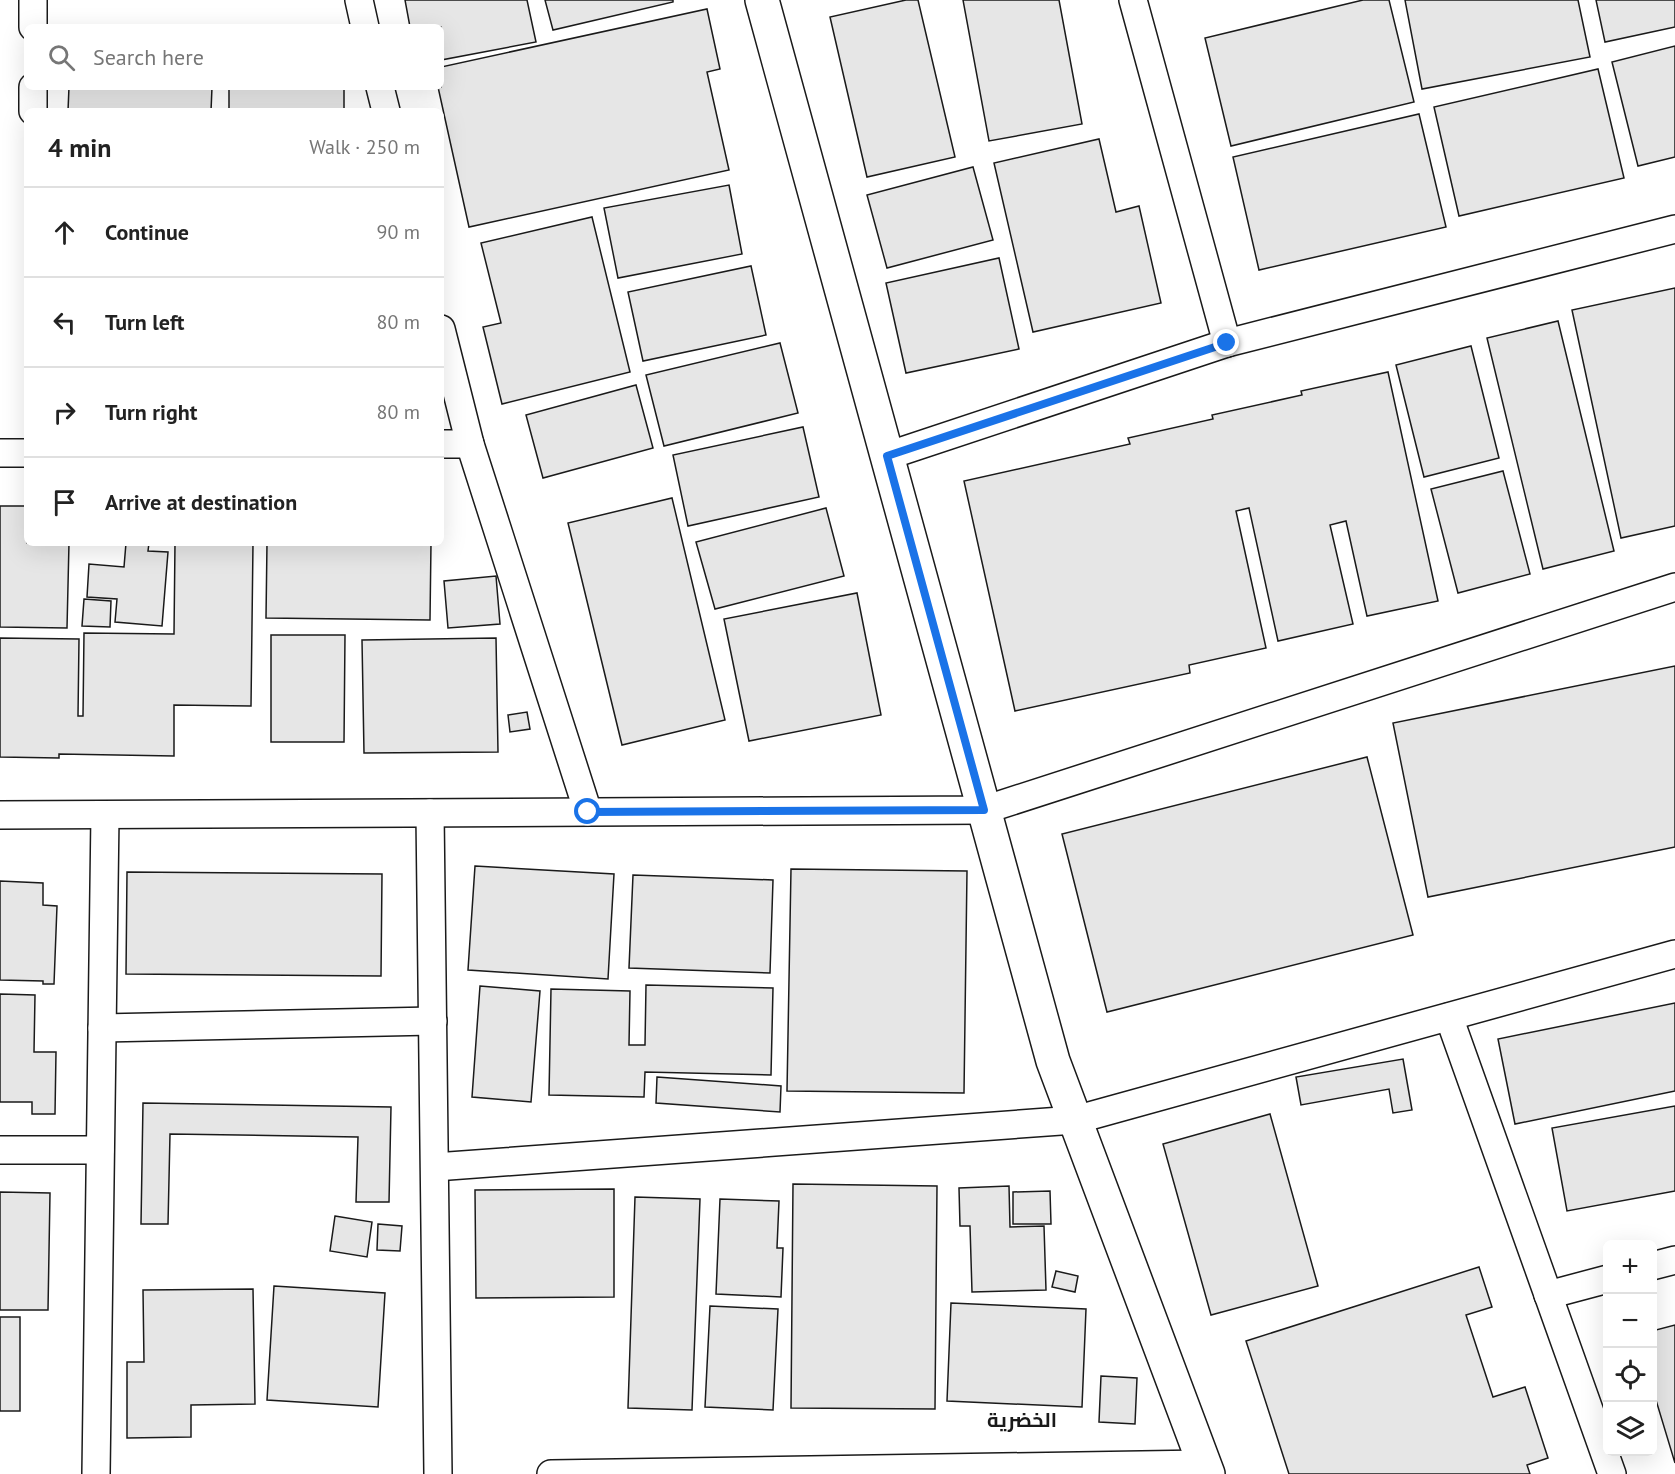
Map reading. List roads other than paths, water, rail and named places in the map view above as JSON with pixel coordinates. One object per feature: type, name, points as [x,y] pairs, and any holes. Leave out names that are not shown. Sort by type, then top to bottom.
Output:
[{"type":"street","points":[[33,0],[33,24]]},
{"type":"street","points":[[358,0],[364,24]]},
{"type":"street","points":[[550,1474],[1206,1469],[1053,1061],[762,0]]},
{"type":"street","points":[[1133,0],[1227,343]]},
{"type":"street","points":[[33,90],[33,108]]},
{"type":"street","points":[[381,90],[385,108]]},
{"type":"street","points":[[887,456],[1227,343],[1675,229]]},
{"type":"street","points":[[444,341],[470,444],[588,812]]},
{"type":"street","points":[[444,444],[470,444]]},
{"type":"street","points":[[0,453],[24,453]]},
{"type":"street","points":[[0,815],[984,810],[1675,586]]},
{"type":"street","points":[[430,813],[438,1474]]},
{"type":"street","points":[[96,1474],[105,815]]},
{"type":"street","points":[[435,1167],[1075,1120],[1675,954]]},
{"type":"street","points":[[1449,1017],[1612,1474]]},
{"type":"street","points":[[102,1028],[433,1021]]},
{"type":"street","points":[[0,1150],[100,1150]]},
{"type":"street","points":[[1657,1265],[1675,1260]]},
{"type":"street","points":[[1548,1295],[1603,1280]]},
{"type":"district","name":"الخضرية","points":[[1022,1420]]}]
